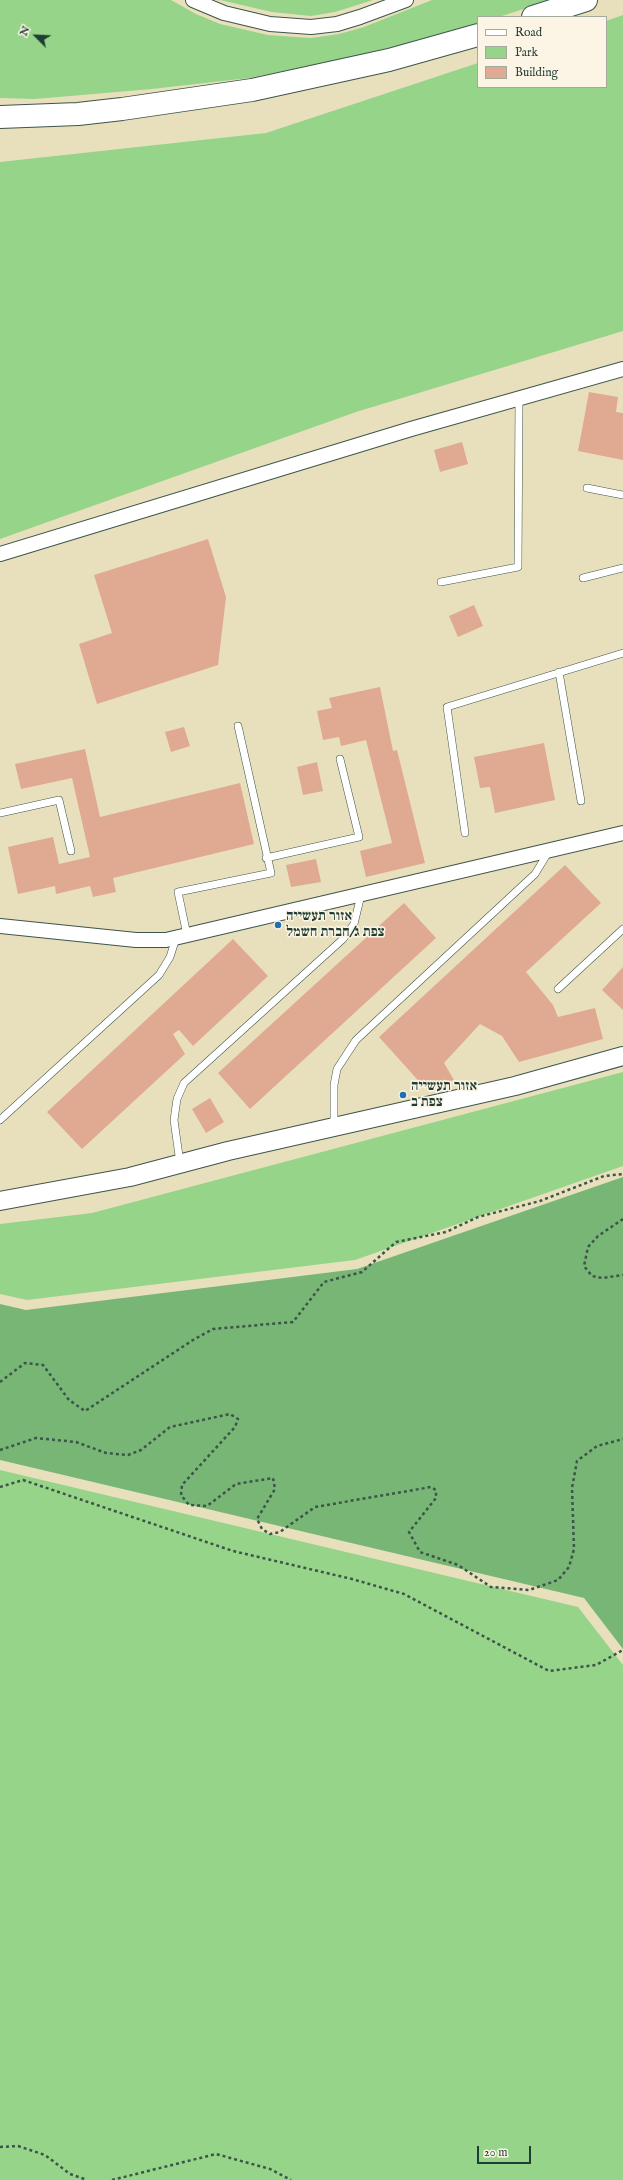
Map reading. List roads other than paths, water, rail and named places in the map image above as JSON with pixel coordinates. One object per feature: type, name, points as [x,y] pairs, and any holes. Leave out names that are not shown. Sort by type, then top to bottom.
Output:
[{"type":"highway","points":[[537,16],[586,0]]},
{"type":"highway","points":[[0,117],[78,114],[252,90],[374,64],[477,35]]},
{"type":"street","points":[[193,0],[224,13],[270,24],[311,27],[349,20],[406,0]]},
{"type":"street","points":[[0,554],[411,429],[623,369]]},
{"type":"street","points":[[0,926],[136,940],[166,940],[623,834]]},
{"type":"street","points":[[0,1201],[130,1177],[334,1127],[515,1086],[623,1056]]},
{"type":"lane","points":[[441,582],[518,567],[519,398]]},
{"type":"lane","points":[[587,488],[623,495]]},
{"type":"lane","points":[[583,578],[623,568]]},
{"type":"lane","points":[[465,832],[447,706],[623,653]]},
{"type":"lane","points":[[559,672],[581,801]]},
{"type":"lane","points":[[0,1120],[159,975],[182,936],[178,892],[271,873],[266,858],[238,726]]},
{"type":"lane","points":[[266,858],[359,836],[340,759]]},
{"type":"lane","points":[[0,813],[59,800],[71,851]]},
{"type":"lane","points":[[334,1127],[334,1085],[337,1069],[356,1040],[535,874],[549,851]]},
{"type":"lane","points":[[180,1164],[174,1120],[177,1099],[184,1083],[343,939],[354,924],[361,895]]},
{"type":"lane","points":[[558,990],[623,929]]},
{"type":"place","name":"אזור תעשייה צפת ג/חברת חשמל","points":[[278,925]]},
{"type":"place","name":"אזור תעשייה צפת ב","points":[[403,1095]]}]
